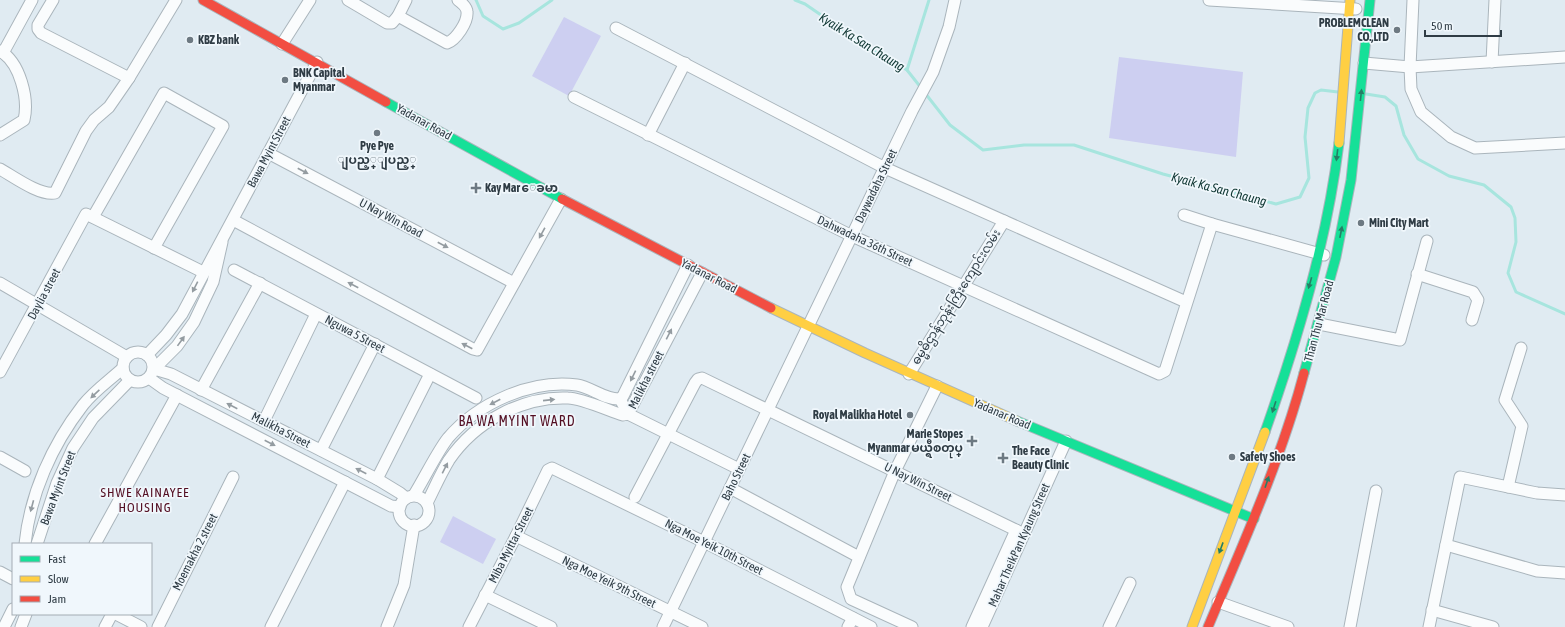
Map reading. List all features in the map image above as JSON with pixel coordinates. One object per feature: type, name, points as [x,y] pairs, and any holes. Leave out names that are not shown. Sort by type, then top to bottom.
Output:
[{"type":"main road","name":"Yadanar Road","points":[[203,0],[560,199],[702,273],[809,326],[936,386],[1254,519]]},
{"type":"main road","name":"Than Thu Mar Road","points":[[1192,627],[1273,409],[1318,254],[1333,184],[1342,117],[1350,4]]},
{"type":"main road","name":"Than Thu Mar Road","points":[[1208,627],[1254,519],[1297,400],[1336,257],[1351,180],[1370,5]]},
{"type":"street","points":[[0,135],[24,120],[25,115],[19,77],[14,65],[2,52],[32,0]]},
{"type":"street","points":[[53,0],[38,25],[38,29],[41,34],[129,78]]},
{"type":"street","points":[[0,169],[39,191],[49,194],[55,193],[86,131],[94,120],[109,106],[129,78],[176,0]]},
{"type":"street","points":[[282,44],[310,0]]},
{"type":"street","points":[[348,0],[387,23],[392,23],[398,16],[406,0]]},
{"type":"street","points":[[398,16],[448,43],[462,28],[467,18],[466,9],[458,0]]},
{"type":"street","name":"Daywadaha Street","points":[[809,326],[912,111],[933,72],[949,27],[955,0]]},
{"type":"street","points":[[1208,0],[1370,5]]},
{"type":"street","points":[[1413,0],[1410,67],[1411,89],[1421,112],[1451,138],[1475,148],[1565,143]]},
{"type":"street","points":[[1492,62],[1495,0]]},
{"type":"street","points":[[616,28],[885,168],[1186,302],[1212,224]]},
{"type":"street","points":[[1364,66],[1410,67],[1565,57]]},
{"type":"street","name":"Bawa Myint Street","points":[[147,355],[166,335],[182,314],[203,272],[222,242],[316,62]]},
{"type":"street","points":[[648,135],[685,63]]},
{"type":"street","name":"Daylia street","points":[[0,372],[90,216],[164,93],[223,126],[154,248]]},
{"type":"street","name":"Dahwadaha 36th Street","points":[[574,97],[852,236],[1161,374],[1165,371],[1186,302]]},
{"type":"street","name":"U Nay Win Road","points":[[268,153],[514,283]]},
{"type":"street","points":[[233,220],[477,350],[560,199]]},
{"type":"street","points":[[1184,215],[1318,254],[1336,257]]},
{"type":"street","points":[[90,216],[203,272]]},
{"type":"street","name":"ဓမ္မဓိဌာန်ဘုန်းကြီးကျောင်းလမ်း","points":[[909,374],[1004,221]]},
{"type":"street","points":[[1318,324],[1400,340],[1427,241]]},
{"type":"street","name":"Bawa Myint Street","points":[[151,374],[177,346],[194,322],[213,282],[222,242]]},
{"type":"street","name":"Malikha street","points":[[406,500],[448,438],[469,418],[495,402],[523,390],[553,384],[578,385],[620,399],[623,396],[688,265]]},
{"type":"street","name":"Nguwa 5 Street","points":[[234,270],[476,398]]},
{"type":"street","name":"Malikha street","points":[[427,503],[449,460],[469,436],[490,419],[512,409],[539,401],[570,398],[623,415],[628,414],[702,273]]},
{"type":"street","points":[[1417,274],[1472,292],[1478,300],[1472,320]]},
{"type":"street","points":[[0,283],[125,362]]},
{"type":"street","points":[[201,390],[260,283]]},
{"type":"street","points":[[264,422],[316,314]]},
{"type":"street","name":"Baho Street","points":[[663,627],[809,326]]},
{"type":"street","points":[[321,450],[375,344]]},
{"type":"street","points":[[1508,487],[1522,426],[1505,400],[1521,348]]},
{"type":"street","points":[[139,352],[147,355],[152,361],[151,374],[140,383],[130,380],[124,372],[125,362],[139,352]]},
{"type":"street","name":"Bawa Myint Street","points":[[25,543],[27,525],[40,480],[60,441],[84,405],[125,362]]},
{"type":"street","name":"Malikha Street","points":[[151,374],[171,374],[377,479],[400,493],[406,500],[391,506],[177,395],[151,374]]},
{"type":"street","points":[[377,479],[430,374]]},
{"type":"street","name":"U Nay Win Street","points":[[667,434],[698,379],[708,380],[1020,532]]},
{"type":"street","name":"Bawa Myint Street","points":[[37,543],[57,483],[73,448],[93,418],[130,380]]},
{"type":"street","points":[[912,627],[851,599],[847,587],[895,471],[936,386]]},
{"type":"street","points":[[96,543],[177,395]]},
{"type":"street","points":[[620,399],[628,414],[740,469]]},
{"type":"street","points":[[635,497],[667,434]]},
{"type":"street","name":"Mahar TheikPan Kyaung Street","points":[[982,627],[1020,532],[1066,441]]},
{"type":"street","points":[[0,457],[25,471]]},
{"type":"street","name":"Miba Myittar Street","points":[[469,627],[548,470],[556,468]]},
{"type":"street","name":"Nga Moe Yeik 10th Street","points":[[556,468],[704,542],[850,622],[871,627]]},
{"type":"street","name":"Moemakha 2 street","points":[[158,627],[233,477]]},
{"type":"street","points":[[1429,627],[1460,477],[1537,493],[1565,495]]},
{"type":"street","points":[[271,627],[345,482]]},
{"type":"street","points":[[730,488],[859,557]]},
{"type":"street","points":[[1350,627],[1376,490]]},
{"type":"street","points":[[424,499],[427,503],[428,516],[422,523],[414,526],[404,522],[400,513],[406,500],[424,499]]},
{"type":"street","points":[[386,627],[404,585],[414,526]]},
{"type":"street","points":[[972,627],[1020,532]]},
{"type":"street","name":"Nga Moe Yeik 9th Street","points":[[516,536],[702,627]]},
{"type":"street","points":[[1446,545],[1537,571],[1565,574]]},
{"type":"street","points":[[0,572],[12,578]]},
{"type":"street","points":[[1109,627],[1130,583]]},
{"type":"street","points":[[485,595],[551,627]]},
{"type":"street","points":[[1218,602],[1288,627]]},
{"type":"street","points":[[1432,610],[1492,627]]},
{"type":"street","points":[[4,627],[12,612]]},
{"type":"street","points":[[21,627],[26,615]]},
{"type":"street","points":[[105,627],[111,615]]},
{"type":"street","points":[[118,615],[141,627]]},
{"type":"shaded area","points":[[564,17],[601,36],[569,96],[532,76]]},
{"type":"shaded area","points":[[1119,57],[1243,72],[1236,157],[1109,138]]},
{"type":"shaded area","points":[[453,516],[496,539],[483,564],[440,542]]},
{"type":"waterway","name":"Kyaik Ka San Chaung","points":[[476,0],[483,16],[503,29],[519,23],[552,0]]},
{"type":"waterway","name":"Kyaik Ka San Chaung","points":[[795,0],[805,4],[872,50],[907,70],[922,89]]},
{"type":"waterway","points":[[907,70],[929,0]]},
{"type":"waterway","name":"Kyaik Ka San Chaung","points":[[925,93],[950,125],[983,150],[1024,145],[1074,145],[1163,174],[1276,204],[1300,197],[1309,178],[1305,137],[1308,108],[1315,93],[1321,90],[1338,92]]},
{"type":"waterway","name":"Kyaik Ka San Chaung","points":[[1366,94],[1385,97],[1396,106],[1404,135],[1418,159],[1449,176],[1484,185],[1511,207],[1515,218],[1516,242],[1508,273],[1516,292],[1565,314]]},
{"type":"traffic: fast","points":[[1304,373],[1336,257],[1351,180],[1370,0]]},
{"type":"traffic: fast","points":[[386,102],[562,199]]},
{"type":"traffic: fast","points":[[1265,432],[1289,361],[1310,289],[1327,216],[1339,143]]},
{"type":"traffic: fast","points":[[1017,421],[1254,519]]},
{"type":"traffic: slow","points":[[1339,143],[1350,0]]},
{"type":"traffic: slow","points":[[771,308],[865,353],[1017,421]]},
{"type":"traffic: slow","points":[[1192,627],[1265,432]]},
{"type":"traffic: jam","points":[[203,0],[386,102]]},
{"type":"traffic: jam","points":[[562,199],[771,308]]},
{"type":"traffic: jam","points":[[1208,627],[1273,470],[1304,373]]},
{"type":"place","name":"PROBLEMCLEAN CO.,LTD","points":[[1397,30]]},
{"type":"place","name":"KBZ bank","points":[[190,40]]},
{"type":"place","name":"BNK Capital Myanmar","points":[[285,80]]},
{"type":"place","name":"Pye Pye ျပည့္ျပည့္","points":[[377,133]]},
{"type":"place","name":"Kay Mar ေခမာ","points":[[476,188]]},
{"type":"place","name":"Mini City Mart","points":[[1361,223]]},
{"type":"place","name":"Royal Malikha Hotel","points":[[910,415]]},
{"type":"place","name":"Marie Stopes Myanmar မယ္ရီစတုပ္","points":[[972,441]]},
{"type":"place","name":"Safety Shoes","points":[[1232,457]]},
{"type":"place","name":"The Face Beauty Clinic","points":[[1003,458]]},
{"type":"district","name":"BA WA MYINT WARD","points":[[517,421]]},
{"type":"district","name":"SHWE KAINAYEE HOUSING","points":[[145,500]]}]
